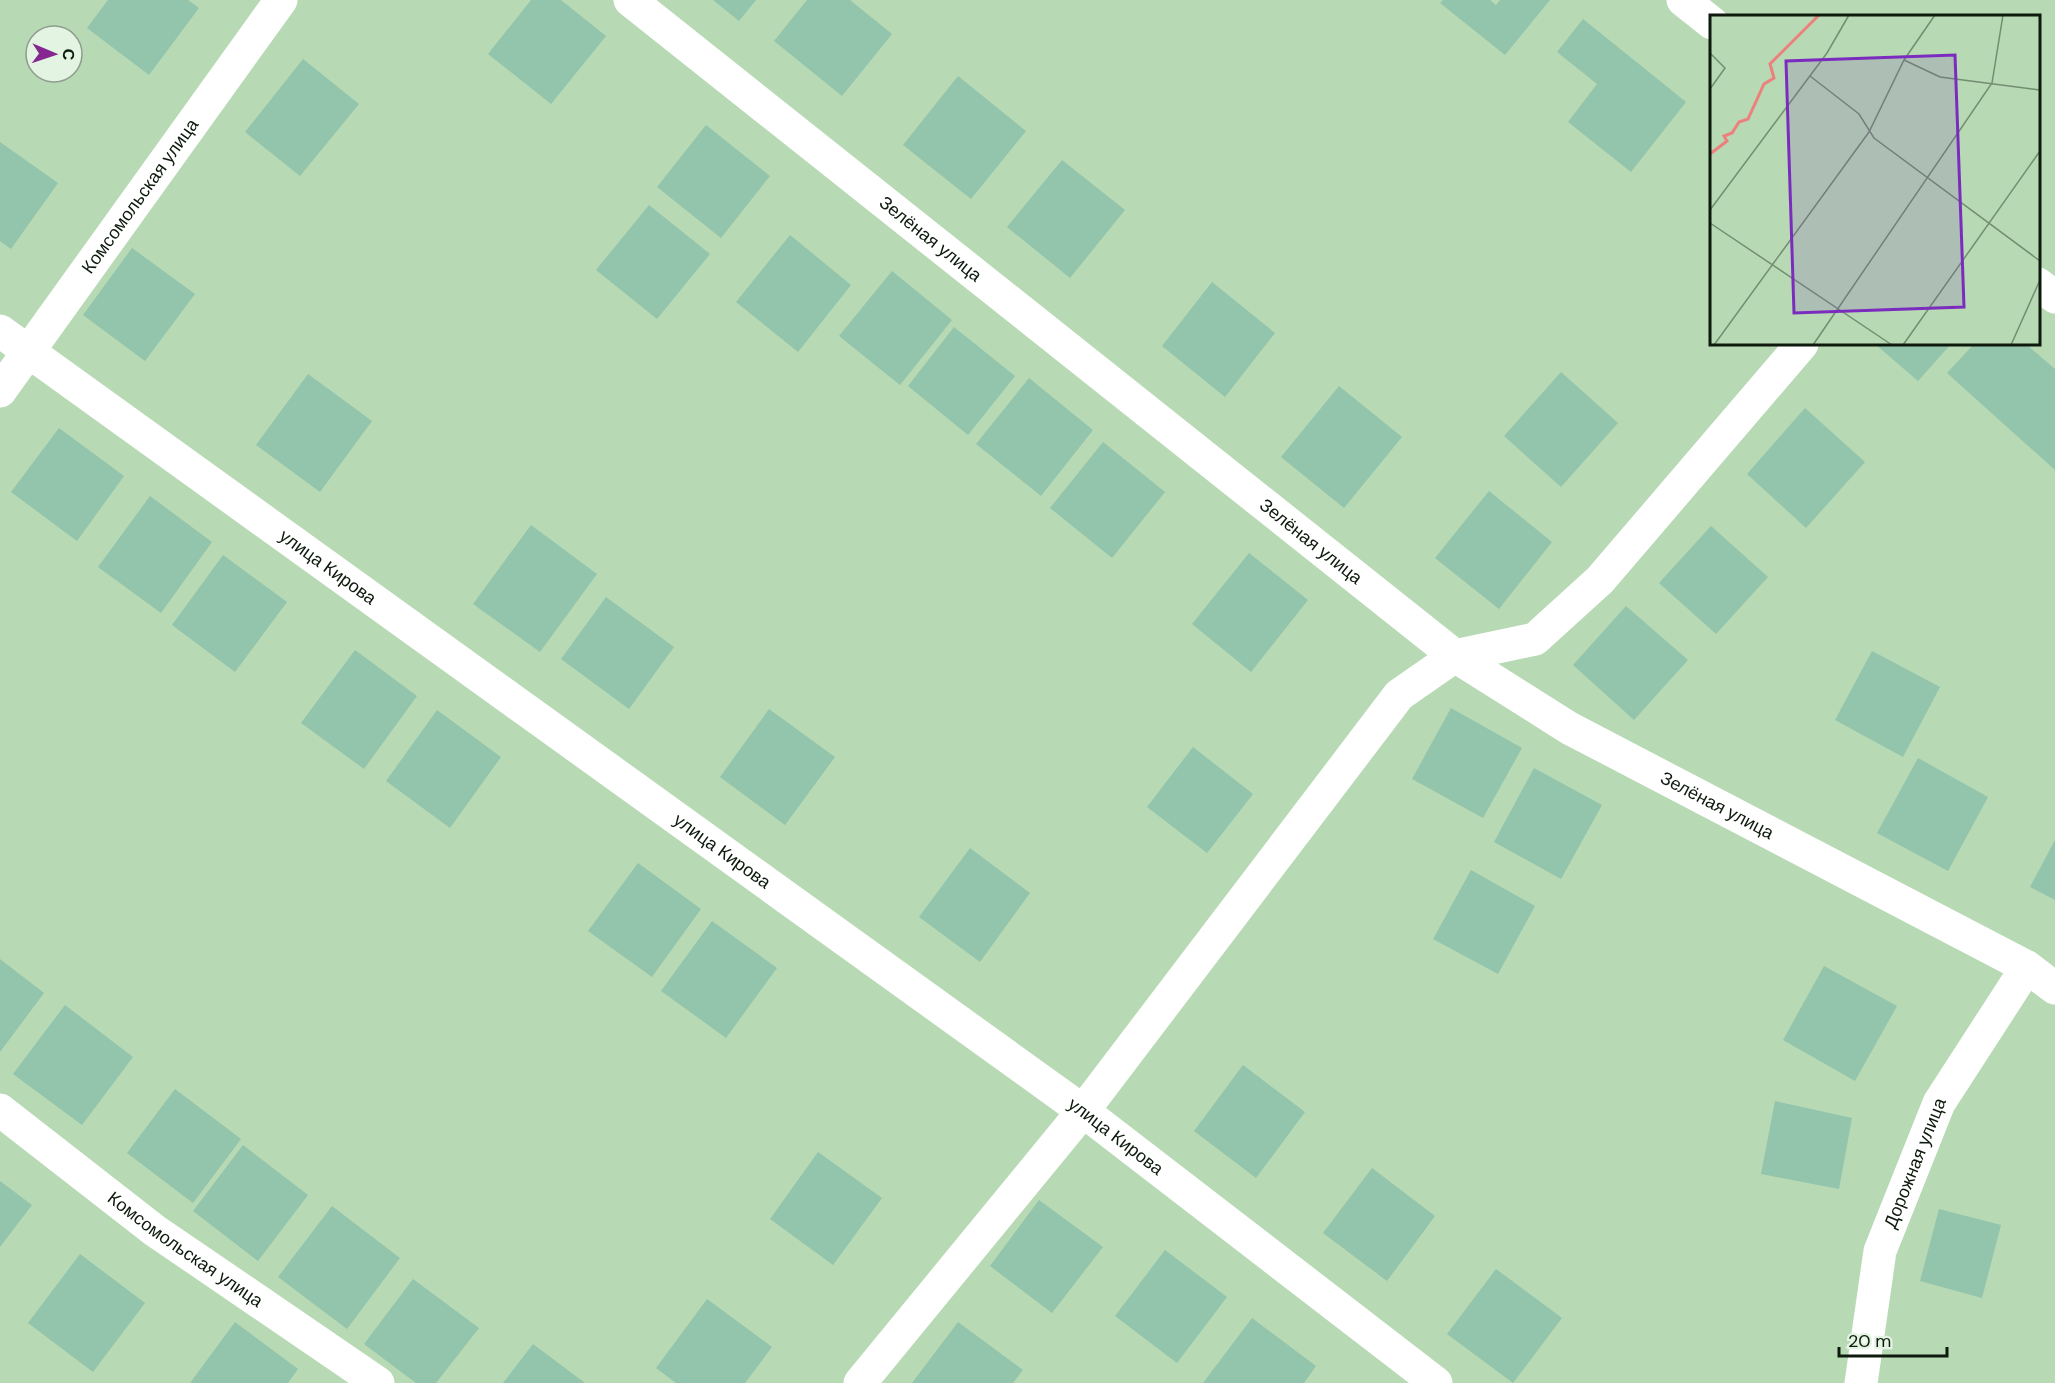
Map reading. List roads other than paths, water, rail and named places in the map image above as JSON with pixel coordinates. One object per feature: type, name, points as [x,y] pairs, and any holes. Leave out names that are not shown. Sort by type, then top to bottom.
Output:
[{"type":"street","name":"Комсомольская улица","points":[[0,391],[281,0]]},
{"type":"street","name":"Зелёная улица","points":[[630,0],[1455,656],[1569,728],[2027,967],[2055,988]]},
{"type":"street","points":[[1683,0],[1710,21]]},
{"type":"street","points":[[2040,286],[2055,297]]},
{"type":"street","name":"улица Кирова","points":[[0,331],[1083,1111],[1436,1383]]},
{"type":"street","points":[[860,1383],[1083,1111],[1400,694],[1455,656],[1534,639],[1600,580],[1801,345]]},
{"type":"street","name":"Дорожная улица","points":[[1862,1383],[1880,1251],[1939,1103],[2027,967]]},
{"type":"street","name":"Комсомольская улица","points":[[0,1110],[154,1230],[378,1383]]}]
